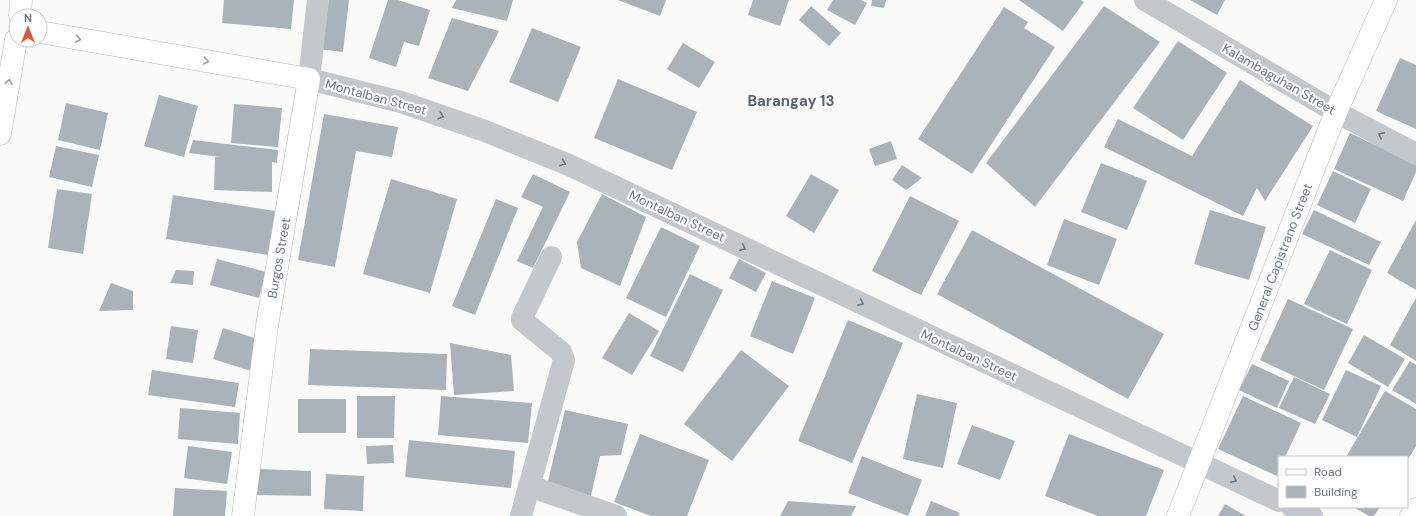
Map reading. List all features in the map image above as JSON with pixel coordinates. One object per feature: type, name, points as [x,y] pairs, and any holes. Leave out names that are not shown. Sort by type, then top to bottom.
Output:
[{"type":"main road","name":"General Capistrano Street","points":[[1178,516],[1336,112],[1386,0]]},
{"type":"main road","name":"Montalban Street","points":[[48,33],[309,79]]},
{"type":"main road","points":[[0,134],[15,48]]},
{"type":"main road","name":"Burgos Street","points":[[243,516],[267,326],[309,79]]},
{"type":"main road","points":[[1411,516],[1416,509]]},
{"type":"street","name":"Burgos Street","points":[[309,79],[318,0]]},
{"type":"street","name":"Kalambaguhan Street","points":[[1145,0],[1336,112],[1416,154]]},
{"type":"street","name":"Montalban Street","points":[[309,79],[401,102],[485,131],[569,165],[1278,501]]},
{"type":"street","points":[[521,516],[564,360],[561,352],[522,320],[551,256]]},
{"type":"street","points":[[529,486],[616,516]]},
{"type":"street","points":[[1294,508],[1312,516]]},
{"type":"building","points":[[224,0],[294,0],[291,29],[222,23]]},
{"type":"building","points":[[323,0],[349,0],[343,52],[318,49]]},
{"type":"building","points":[[388,0],[398,0],[430,10],[419,46],[404,42],[396,67],[369,58]]},
{"type":"building","points":[[456,0],[513,0],[507,21],[452,8]]},
{"type":"building","points":[[618,0],[666,0],[660,16]]},
{"type":"building","points":[[753,0],[789,0],[780,26],[748,15]]},
{"type":"building","points":[[833,0],[861,0],[867,3],[855,25],[827,10]]},
{"type":"building","points":[[872,0],[886,0],[884,8],[871,6]]},
{"type":"building","points":[[1019,0],[1081,0],[1084,2],[1063,31]]},
{"type":"building","points":[[1190,0],[1225,0],[1217,15]]},
{"type":"building","points":[[811,6],[841,33],[829,46],[799,20]]},
{"type":"building","points":[[1104,6],[1160,42],[1035,207],[986,163]]},
{"type":"building","points":[[1004,7],[1028,22],[1024,28],[1055,47],[972,174],[918,139]]},
{"type":"building","points":[[452,18],[499,31],[468,91],[428,78]]},
{"type":"building","points":[[532,28],[581,47],[558,102],[509,82]]},
{"type":"building","points":[[1178,41],[1227,73],[1183,140],[1133,108]]},
{"type":"building","points":[[683,43],[715,62],[699,88],[667,69]]},
{"type":"building","points":[[1400,58],[1416,65],[1416,129],[1376,111]]},
{"type":"building","points":[[618,79],[697,112],[672,170],[594,138]]},
{"type":"building","points":[[1240,80],[1313,126],[1265,201],[1257,188],[1243,216],[1104,147],[1118,119],[1192,156]]},
{"type":"building","points":[[159,95],[198,106],[184,157],[144,146]]},
{"type":"building","points":[[66,103],[108,113],[100,150],[58,140]]},
{"type":"building","points":[[234,104],[282,108],[278,147],[231,143]]},
{"type":"building","points":[[324,114],[398,127],[392,157],[356,151],[335,267],[298,260]]},
{"type":"building","points":[[1350,133],[1416,164],[1416,172],[1403,201],[1334,169]]},
{"type":"building","points":[[193,140],[278,150],[277,163],[272,162],[272,192],[214,190],[215,157],[220,157],[189,153]]},
{"type":"building","points":[[891,141],[897,159],[875,166],[869,149]]},
{"type":"building","points":[[56,146],[99,155],[92,187],[49,177]]},
{"type":"building","points":[[1101,163],[1147,181],[1127,230],[1081,212]]},
{"type":"building","points":[[902,165],[922,178],[906,190],[892,180]]},
{"type":"building","points":[[1333,171],[1371,189],[1355,223],[1317,205]]},
{"type":"building","points":[[533,174],[570,192],[533,268],[517,261],[543,207],[521,197]]},
{"type":"building","points":[[811,174],[839,190],[814,233],[786,216]]},
{"type":"building","points":[[391,179],[457,199],[430,293],[363,274]]},
{"type":"building","points":[[57,189],[92,194],[83,254],[48,248]]},
{"type":"building","points":[[602,194],[646,217],[620,286],[581,268],[577,242]]},
{"type":"building","points":[[173,195],[275,211],[269,255],[166,239]]},
{"type":"building","points":[[910,196],[959,221],[921,295],[872,271]]},
{"type":"building","points":[[496,199],[518,208],[475,315],[452,306]]},
{"type":"building","points":[[1210,210],[1266,227],[1249,280],[1194,264]]},
{"type":"building","points":[[1314,210],[1381,242],[1369,265],[1302,234]]},
{"type":"building","points":[[1064,219],[1117,239],[1099,285],[1047,265]]},
{"type":"building","points":[[1416,220],[1416,290],[1387,273]]},
{"type":"building","points":[[661,227],[700,246],[666,317],[626,298]]},
{"type":"building","points":[[972,230],[1164,334],[1128,399],[937,294]]},
{"type":"building","points":[[1330,250],[1372,270],[1347,324],[1304,304]]},
{"type":"building","points":[[217,259],[266,272],[259,298],[210,285]]},
{"type":"building","points":[[739,259],[766,273],[756,292],[729,278]]},
{"type":"building","points":[[176,270],[194,271],[193,285],[170,283]]},
{"type":"building","points":[[690,274],[723,290],[683,372],[650,356]]},
{"type":"building","points":[[772,281],[815,298],[793,354],[750,336]]},
{"type":"building","points":[[111,283],[133,291],[133,310],[99,311]]},
{"type":"building","points":[[1416,298],[1416,361],[1390,345]]},
{"type":"building","points":[[1288,299],[1353,329],[1324,390],[1260,360]]},
{"type":"building","points":[[629,313],[659,331],[632,375],[602,358]]},
{"type":"building","points":[[848,320],[903,343],[852,463],[798,441]]},
{"type":"building","points":[[171,326],[198,330],[193,363],[166,359]]},
{"type":"building","points":[[223,328],[261,340],[251,371],[213,359]]},
{"type":"building","points":[[1364,335],[1405,359],[1388,387],[1348,363]]},
{"type":"building","points":[[450,343],[511,355],[514,391],[454,395]]},
{"type":"building","points":[[310,349],[447,354],[446,390],[308,385]]},
{"type":"building","points":[[741,350],[789,386],[732,461],[684,424]]},
{"type":"building","points":[[1410,361],[1416,365],[1416,404],[1392,390]]},
{"type":"building","points":[[1252,364],[1289,381],[1277,408],[1239,390]]},
{"type":"building","points":[[152,370],[239,383],[235,407],[148,395]]},
{"type":"building","points":[[1346,370],[1381,386],[1357,437],[1322,420]]},
{"type":"building","points":[[1294,377],[1330,394],[1315,424],[1279,408]]},
{"type":"building","points":[[1385,391],[1416,409],[1416,446],[1408,459],[1408,456],[1347,456]]},
{"type":"building","points":[[917,394],[957,403],[943,468],[903,459]]},
{"type":"building","points":[[357,396],[395,396],[394,438],[357,438]]},
{"type":"building","points":[[441,396],[532,403],[528,443],[438,435]]},
{"type":"building","points":[[1243,396],[1301,423],[1285,456],[1278,456],[1277,476],[1218,449]]},
{"type":"building","points":[[298,399],[346,399],[346,433],[298,433]]},
{"type":"building","points":[[180,408],[240,413],[238,444],[178,439]]},
{"type":"building","points":[[565,410],[628,424],[621,455],[600,456],[590,500],[546,490]]},
{"type":"building","points":[[972,425],[1015,441],[1000,480],[957,464]]},
{"type":"building","points":[[640,434],[709,460],[687,516],[651,516],[614,502]]},
{"type":"building","points":[[1069,434],[1164,470],[1146,516],[1098,516],[1045,496]]},
{"type":"building","points":[[409,440],[515,451],[511,488],[405,477]]},
{"type":"building","points":[[393,445],[394,463],[367,464],[366,446]]},
{"type":"building","points":[[188,446],[232,452],[227,484],[184,478]]},
{"type":"building","points":[[862,456],[922,480],[908,516],[848,493]]},
{"type":"building","points":[[258,469],[311,471],[311,496],[257,495]]},
{"type":"building","points":[[326,474],[364,476],[363,511],[324,509]]},
{"type":"building","points":[[175,488],[227,491],[225,516],[173,516]]},
{"type":"building","points":[[788,501],[856,506],[851,516],[780,516]]},
{"type":"building","points":[[931,501],[960,513],[958,516],[925,516]]},
{"type":"building","points":[[1225,504],[1246,516],[1218,516]]},
{"type":"building","points":[[1355,508],[1379,508],[1374,516],[1369,516]]},
{"type":"district","name":"Barangay 13","points":[[791,101]]}]
